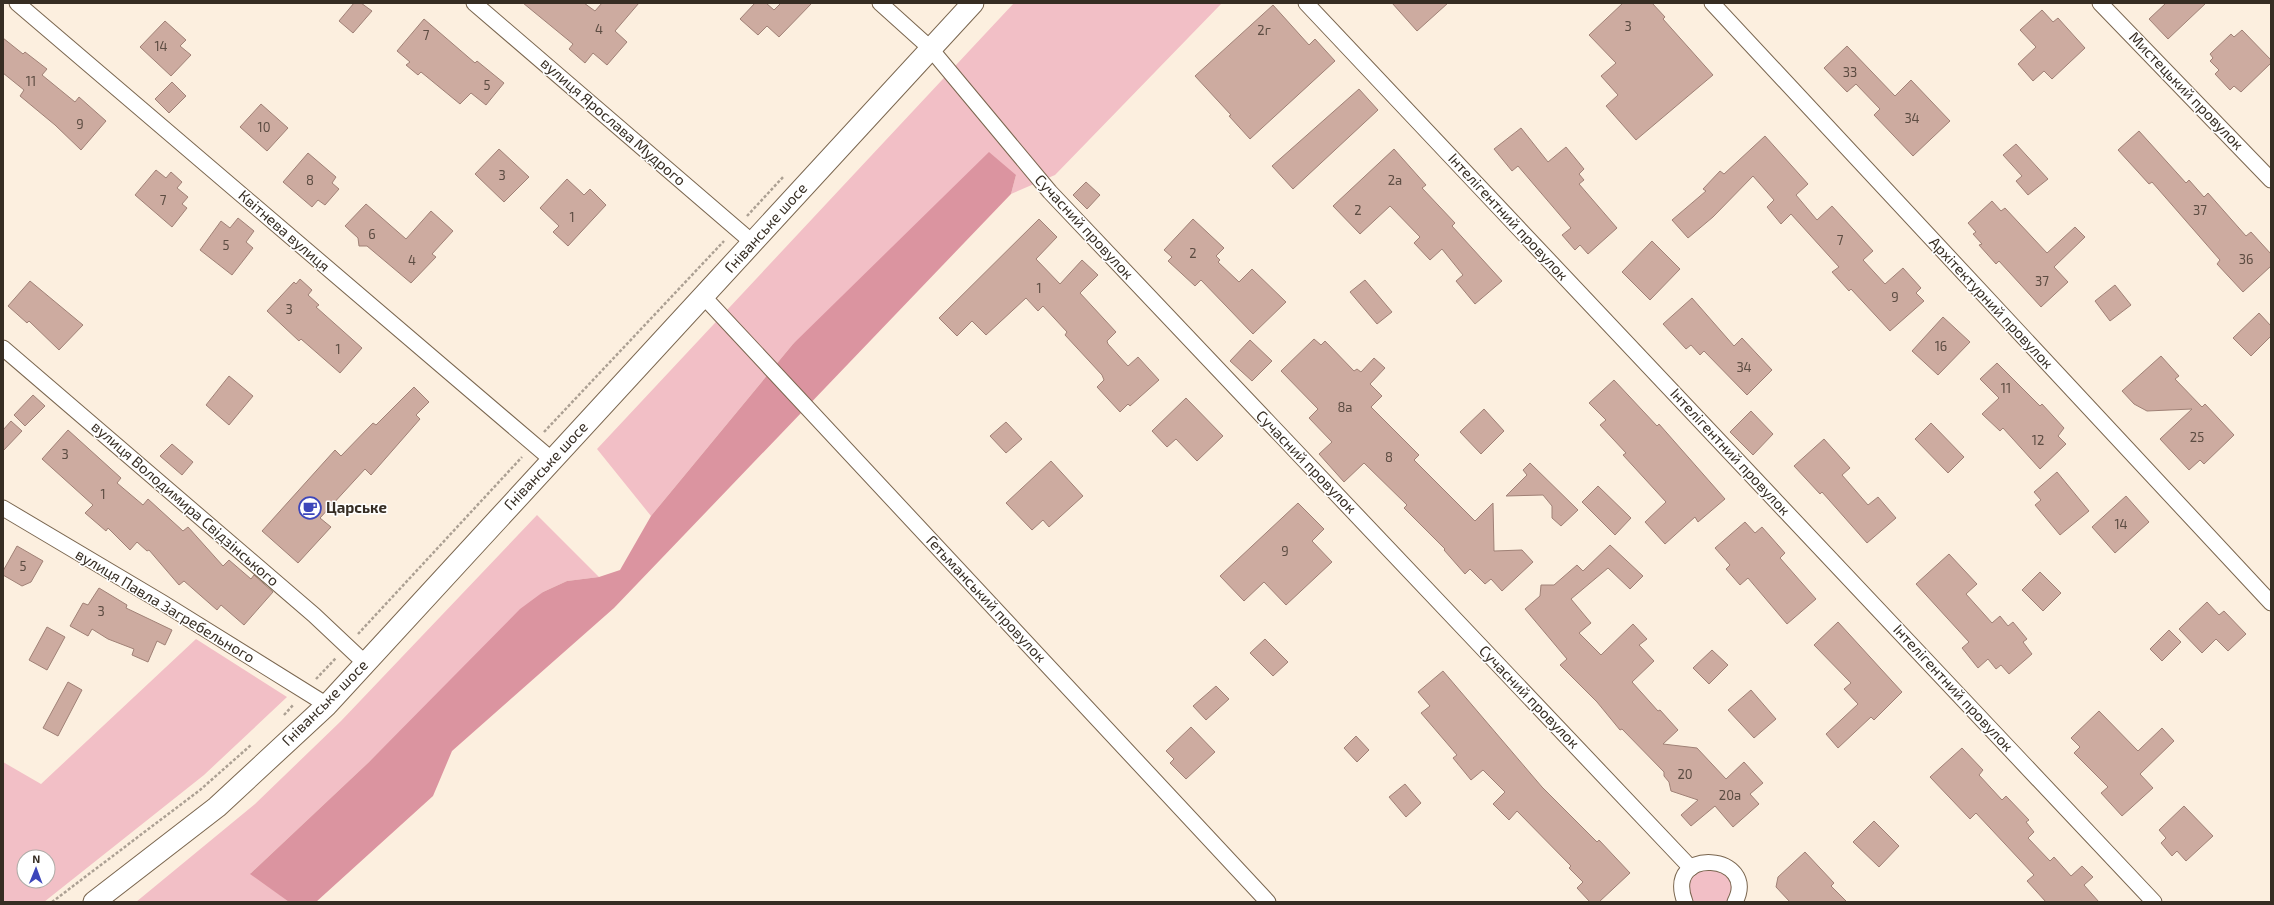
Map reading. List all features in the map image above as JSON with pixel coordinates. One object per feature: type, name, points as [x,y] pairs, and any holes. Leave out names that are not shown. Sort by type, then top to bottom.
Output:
[{"type":"main road","name":"Гніванське шосе","points":[[94,902],[217,807],[327,705],[973,3]]},
{"type":"street","name":"Квітнева вулиця","points":[[17,3],[551,460]]},
{"type":"street","name":"вулиця Ярослава Мудрого","points":[[474,3],[752,242]]},
{"type":"street","name":"Сучасний провулок","points":[[880,3],[930,48],[1050,192],[1691,868]]},
{"type":"street","name":"Інтелігентний провулок","points":[[1306,3],[2154,902]]},
{"type":"street","name":"Архітектурний провулок","points":[[1712,3],[2271,603]]},
{"type":"street","name":"Мистецький провулок","points":[[2100,3],[2271,180]]},
{"type":"street","name":"Гетьманський провулок","points":[[704,297],[1268,902]]},
{"type":"street","name":"вулиця Володимира Свідзінського","points":[[3,348],[314,615],[365,663]]},
{"type":"street","name":"вулиця Павла Загребельного","points":[[3,508],[163,603],[327,705]]},
{"type":"street","points":[[1685,902],[1682,892],[1683,882],[1691,868],[1701,862],[1710,861],[1727,866],[1737,880],[1739,889],[1736,902]]},
{"type":"path","points":[[282,717],[533,444],[785,175]]},
{"type":"path","points":[[52,902],[200,790],[254,743]]},
{"type":"shaded area","points":[[1014,3],[1222,3],[1055,175],[1011,194],[1016,175],[793,344],[651,516],[597,449]]},
{"type":"shaded area","points":[[989,152],[1016,175],[1011,194],[614,608],[452,751],[433,796],[316,902],[289,902],[250,874],[369,762],[520,609],[543,592],[567,581],[599,577],[620,570],[651,516],[793,344]]},
{"type":"shaded area","points":[[537,515],[599,577],[567,581],[543,592],[369,762],[251,873],[289,902],[136,902],[255,804],[341,721]]},
{"type":"shaded area","points":[[196,639],[287,697],[204,775],[44,902],[3,902],[3,762],[41,784]]},
{"type":"shaded area","points":[[1727,866],[1735,902],[1685,902],[1687,873]]},
{"type":"building","points":[[354,3],[361,3],[372,11],[353,33],[339,21]]},
{"type":"building","points":[[523,3],[584,3],[595,11],[602,3],[639,3],[615,31],[627,42],[607,65],[593,53],[585,63],[569,49],[573,44]]},
{"type":"building","points":[[755,3],[766,3],[774,10],[781,3],[812,3],[779,37],[767,26],[758,35],[740,19]]},
{"type":"building","points":[[1392,3],[1448,3],[1417,31]]},
{"type":"building","points":[[1623,3],[1652,3],[1665,17],[1663,19],[1713,75],[1636,140],[1606,106],[1618,95],[1601,76],[1616,63],[1589,35]]},
{"type":"building","points":[[2166,3],[2206,3],[2168,39],[2149,19]]},
{"type":"building","points":[[1273,5],[1309,45],[1315,39],[1335,61],[1250,139],[1229,116],[1231,115],[1195,76]]},
{"type":"building","points":[[2042,10],[2053,22],[2058,18],[2085,48],[2052,79],[2044,71],[2033,81],[2018,64],[2036,47],[2020,30]]},
{"type":"building","points":[[424,19],[475,63],[477,61],[504,83],[486,105],[471,93],[460,104],[421,72],[418,75],[406,65],[410,62],[397,51]]},
{"type":"building","points":[[165,21],[186,40],[180,46],[191,55],[171,76],[140,47]]},
{"type":"building","points":[[2242,30],[2271,60],[2271,63],[2241,92],[2234,86],[2230,90],[2215,74],[2219,70],[2210,61],[2213,58],[2210,54],[2231,34],[2234,37]]},
{"type":"building","points":[[3,38],[23,54],[25,52],[47,69],[42,75],[75,102],[79,97],[106,121],[81,150],[55,125],[20,96],[24,90],[3,73]]},
{"type":"building","points":[[1847,46],[1895,96],[1911,80],[1950,121],[1913,156],[1874,115],[1880,109],[1856,84],[1847,92],[1824,68]]},
{"type":"building","points":[[172,82],[186,96],[169,113],[155,99]]},
{"type":"building","points":[[1359,89],[1378,110],[1293,189],[1272,166]]},
{"type":"building","points":[[261,104],[288,128],[267,151],[240,127]]},
{"type":"building","points":[[1521,128],[1548,162],[1566,147],[1584,169],[1579,174],[1584,180],[1579,184],[1617,228],[1588,254],[1580,245],[1575,250],[1562,235],[1571,228],[1518,166],[1512,171],[1494,149]]},
{"type":"building","points":[[2139,131],[2186,183],[2189,180],[2204,197],[2208,193],[2246,236],[2251,232],[2271,254],[2271,266],[2243,292],[2217,264],[2220,260],[2152,182],[2149,184],[2118,150]]},
{"type":"building","points":[[1765,136],[1808,184],[1796,195],[1817,220],[1832,206],[1873,251],[1863,260],[1885,284],[1903,268],[1921,288],[1916,293],[1924,301],[1890,331],[1851,289],[1849,291],[1832,272],[1839,267],[1791,214],[1781,224],[1767,207],[1774,200],[1753,176],[1713,217],[1688,238],[1672,220],[1706,191],[1703,189],[1720,171],[1724,174]]},
{"type":"building","points":[[2016,144],[2048,179],[2028,195],[2016,181],[2022,176],[2003,155]]},
{"type":"building","points":[[499,149],[529,177],[504,202],[475,174]]},
{"type":"building","points":[[1394,149],[1426,185],[1422,188],[1455,223],[1452,226],[1502,281],[1475,304],[1456,281],[1463,275],[1442,249],[1430,260],[1414,243],[1420,237],[1390,206],[1360,234],[1333,206]]},
{"type":"building","points":[[308,153],[336,177],[332,183],[339,189],[325,205],[318,200],[312,207],[283,182]]},
{"type":"building","points":[[156,170],[166,178],[171,172],[182,182],[177,188],[188,197],[182,204],[187,208],[172,227],[135,195]]},
{"type":"building","points":[[567,179],[584,195],[590,189],[606,205],[568,246],[553,232],[559,226],[540,208]]},
{"type":"building","points":[[1086,182],[1100,195],[1087,209],[1073,195]]},
{"type":"building","points":[[1992,201],[2001,211],[2005,208],[2047,253],[2075,227],[2085,237],[2054,267],[2068,282],[2041,307],[1999,261],[1996,264],[1979,245],[1982,244],[1973,234],[1976,232],[1968,223]]},
{"type":"building","points":[[366,204],[406,239],[431,211],[453,231],[432,254],[436,257],[411,283],[367,246],[359,246],[358,238],[345,226]]},
{"type":"building","points":[[238,218],[254,231],[246,242],[253,248],[232,275],[200,250],[221,221],[230,228]]},
{"type":"building","points":[[1039,219],[1057,237],[1036,259],[1060,284],[1082,260],[1098,275],[1080,293],[1116,332],[1107,341],[1108,344],[1128,366],[1138,357],[1159,380],[1130,406],[1128,404],[1120,412],[1097,387],[1104,380],[1102,375],[1065,335],[1067,332],[1043,306],[1038,311],[1026,298],[986,335],[972,321],[957,336],[939,318]]},
{"type":"building","points":[[1193,219],[1224,248],[1216,256],[1220,260],[1218,262],[1239,282],[1252,269],[1286,302],[1253,334],[1201,280],[1195,286],[1168,261],[1172,257],[1164,250]]},
{"type":"building","points":[[1652,241],[1680,269],[1650,300],[1622,272]]},
{"type":"building","points":[[300,279],[312,290],[308,295],[319,305],[316,307],[362,348],[340,373],[301,339],[299,341],[267,311],[294,282],[296,284]]},
{"type":"building","points":[[1365,280],[1392,312],[1377,324],[1350,292]]},
{"type":"building","points":[[30,281],[83,325],[59,350],[29,321],[27,323],[8,306]]},
{"type":"building","points":[[2115,285],[2131,305],[2110,321],[2095,301]]},
{"type":"building","points":[[1692,298],[1734,346],[1742,338],[1772,370],[1747,395],[1704,351],[1700,355],[1691,345],[1686,349],[1663,324]]},
{"type":"building","points":[[2259,313],[2271,326],[2271,336],[2251,356],[2233,338]]},
{"type":"building","points":[[1943,317],[1970,342],[1938,375],[1912,351]]},
{"type":"building","points":[[1314,339],[1321,345],[1325,341],[1354,371],[1357,369],[1361,372],[1374,358],[1385,368],[1370,384],[1382,396],[1371,407],[1419,455],[1414,460],[1475,521],[1493,503],[1494,551],[1522,550],[1533,562],[1502,591],[1491,579],[1485,584],[1470,569],[1465,574],[1444,550],[1445,549],[1404,508],[1407,505],[1364,463],[1344,482],[1319,454],[1332,442],[1309,418],[1318,409],[1281,371]]},
{"type":"building","points":[[1250,340],[1272,361],[1252,381],[1230,361]]},
{"type":"building","points":[[2161,356],[2179,376],[2175,379],[2202,407],[2205,404],[2234,435],[2204,464],[2200,460],[2189,470],[2160,439],[2192,409],[2147,411],[2134,404],[2122,391]]},
{"type":"building","points":[[1997,363],[2040,406],[2042,404],[2064,428],[2058,436],[2066,444],[2040,469],[2003,428],[2000,431],[1982,414],[1999,398],[1980,379]]},
{"type":"building","points":[[229,376],[253,396],[229,425],[206,405]]},
{"type":"building","points":[[1614,380],[1657,426],[1659,424],[1725,499],[1698,522],[1695,517],[1665,544],[1645,522],[1666,502],[1623,455],[1626,453],[1600,425],[1606,420],[1589,403]]},
{"type":"building","points":[[414,387],[429,402],[416,415],[420,419],[371,475],[365,469],[320,518],[331,527],[298,563],[262,531],[335,450],[341,456],[373,423],[376,425]]},
{"type":"building","points":[[33,395],[45,406],[25,426],[14,415]]},
{"type":"building","points":[[1186,398],[1223,436],[1197,461],[1176,439],[1167,447],[1152,431]]},
{"type":"building","points":[[1484,409],[1504,431],[1481,454],[1460,432]]},
{"type":"building","points":[[1751,411],[1773,434],[1753,455],[1730,432]]},
{"type":"building","points":[[11,421],[22,431],[3,451],[3,430]]},
{"type":"building","points":[[1006,422],[1022,439],[1006,453],[990,436]]},
{"type":"building","points":[[1931,423],[1964,457],[1948,473],[1915,439]]},
{"type":"building","points":[[68,430],[121,478],[117,483],[143,505],[148,499],[183,531],[188,527],[223,566],[229,560],[251,579],[254,575],[273,592],[244,625],[221,605],[217,610],[184,581],[179,585],[149,550],[147,551],[137,542],[130,550],[108,528],[106,531],[85,513],[93,505],[42,459]]},
{"type":"building","points":[[1824,439],[1850,468],[1842,475],[1868,505],[1878,497],[1896,518],[1867,543],[1822,492],[1820,494],[1794,466]]},
{"type":"building","points":[[172,444],[193,462],[182,475],[160,456]]},
{"type":"building","points":[[1051,461],[1083,496],[1049,527],[1043,520],[1032,530],[1006,503]]},
{"type":"building","points":[[1530,463],[1578,510],[1561,526],[1552,518],[1552,506],[1543,495],[1506,496],[1527,475],[1523,470]]},
{"type":"building","points":[[2057,472],[2089,511],[2060,535],[2035,505],[2041,500],[2034,492]]},
{"type":"building","points":[[1598,486],[1631,518],[1615,535],[1582,502]]},
{"type":"building","points":[[2126,496],[2149,522],[2115,553],[2092,527]]},
{"type":"building","points":[[1298,503],[1324,529],[1312,541],[1332,562],[1286,605],[1264,582],[1244,601],[1220,576]]},
{"type":"building","points":[[1745,522],[1755,533],[1762,527],[1785,553],[1780,558],[1816,599],[1787,624],[1748,578],[1740,585],[1726,569],[1730,565],[1715,548]]},
{"type":"building","points":[[1610,545],[1643,576],[1630,589],[1608,568],[1571,599],[1591,623],[1579,633],[1601,655],[1633,624],[1647,639],[1639,645],[1654,661],[1632,682],[1658,711],[1660,710],[1678,730],[1663,744],[1697,748],[1726,779],[1744,762],[1763,783],[1750,794],[1759,804],[1733,827],[1715,806],[1691,826],[1681,815],[1698,800],[1671,791],[1669,782],[1664,776],[1664,772],[1622,729],[1620,730],[1597,702],[1560,665],[1567,659],[1525,609],[1540,596],[1541,585],[1554,585],[1577,565],[1583,571]]},
{"type":"building","points":[[17,546],[43,561],[31,582],[22,586],[3,575],[3,571]]},
{"type":"building","points":[[1949,554],[1977,584],[1966,594],[1992,623],[2000,616],[2008,626],[2013,622],[2027,639],[2023,642],[2032,654],[2009,674],[2001,665],[1996,669],[1988,659],[1978,668],[1962,648],[1969,642],[1916,584]]},
{"type":"building","points":[[2040,572],[2061,593],[2043,611],[2022,590]]},
{"type":"building","points":[[99,588],[127,605],[126,608],[172,630],[165,645],[157,641],[148,662],[132,655],[134,649],[108,639],[92,629],[88,636],[70,626],[83,603],[88,605]]},
{"type":"building","points":[[2207,602],[2219,615],[2224,611],[2246,634],[2228,651],[2216,639],[2202,653],[2179,629]]},
{"type":"building","points":[[1838,622],[1902,692],[1874,720],[1871,717],[1838,748],[1826,734],[1858,704],[1844,689],[1851,683],[1814,645]]},
{"type":"building","points":[[47,627],[65,637],[47,670],[29,660]]},
{"type":"building","points":[[2169,630],[2181,642],[2162,661],[2150,649]]},
{"type":"building","points":[[1265,639],[1288,662],[1273,676],[1250,653]]},
{"type":"building","points":[[1712,650],[1728,665],[1709,684],[1693,668]]},
{"type":"building","points":[[1443,671],[1542,787],[1597,842],[1599,840],[1630,873],[1599,902],[1590,902],[1577,888],[1583,882],[1569,868],[1571,866],[1517,811],[1509,820],[1493,804],[1505,792],[1483,770],[1471,780],[1453,758],[1457,755],[1421,713],[1430,706],[1418,692]]},
{"type":"building","points":[[68,682],[82,690],[58,736],[43,728]]},
{"type":"building","points":[[1216,686],[1229,699],[1206,720],[1193,706]]},
{"type":"building","points":[[1751,690],[1776,719],[1754,738],[1728,710]]},
{"type":"building","points":[[2099,711],[2138,751],[2162,728],[2174,741],[2140,774],[2153,788],[2122,816],[2101,793],[2108,787],[2074,753],[2080,747],[2071,738]]},
{"type":"building","points":[[1191,727],[1215,752],[1186,779],[1170,763],[1174,759],[1166,751]]},
{"type":"building","points":[[1356,736],[1369,750],[1357,762],[1344,748]]},
{"type":"building","points":[[1962,748],[1983,770],[1979,775],[2002,800],[2006,796],[2029,820],[2026,822],[2034,832],[2028,838],[2050,861],[2054,857],[2071,876],[2082,866],[2093,877],[2084,885],[2099,902],[2046,902],[2027,881],[2034,875],[1976,813],[1970,819],[1930,777]]},
{"type":"building","points":[[1405,784],[1421,803],[1406,817],[1389,797]]},
{"type":"building","points":[[2184,806],[2213,836],[2186,861],[2177,851],[2172,856],[2161,843],[2166,838],[2159,830]]},
{"type":"building","points":[[1874,821],[1899,846],[1879,867],[1853,842]]},
{"type":"building","points":[[1805,852],[1834,883],[1831,886],[1847,902],[1790,902],[1776,887],[1778,877]]},
{"type":"place","name":"Царське","points":[[310,508]]}]
